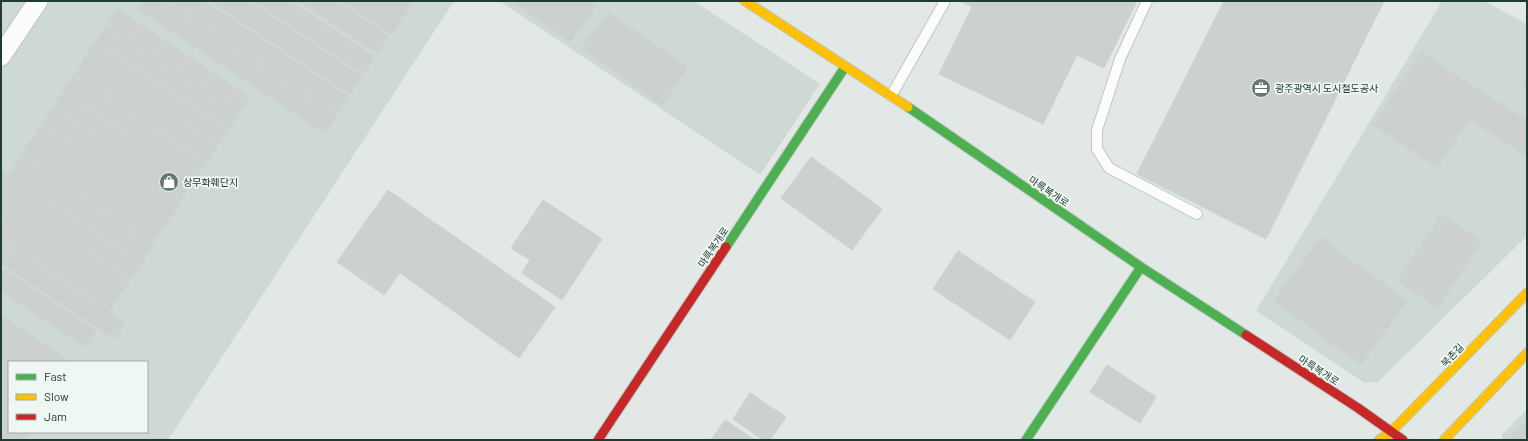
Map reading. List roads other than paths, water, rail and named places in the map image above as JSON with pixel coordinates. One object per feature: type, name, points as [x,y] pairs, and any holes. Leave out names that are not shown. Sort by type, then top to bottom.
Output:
[{"type":"street","points":[[1,56],[38,1]]},
{"type":"street","name":"마륵복개로","points":[[745,1],[891,96],[1141,267],[1358,408],[1403,440]]},
{"type":"street","name":"마륵복개로","points":[[598,440],[845,67]]},
{"type":"street","points":[[1026,440],[1141,267]]},
{"type":"street","name":"북촌길","points":[[1379,440],[1391,432],[1527,293]]},
{"type":"street","points":[[1444,440],[1527,353]]},
{"type":"lane","points":[[891,96],[946,1]]},
{"type":"lane","points":[[1147,1],[1120,60],[1097,130],[1097,149],[1109,168],[1197,214]]},
{"type":"lane","points":[[1110,55],[1120,60]]},
{"type":"place","name":"광주광역시 도시철도공사","points":[[1261,88]]},
{"type":"place","name":"상무화훼단지","points":[[169,182]]}]
